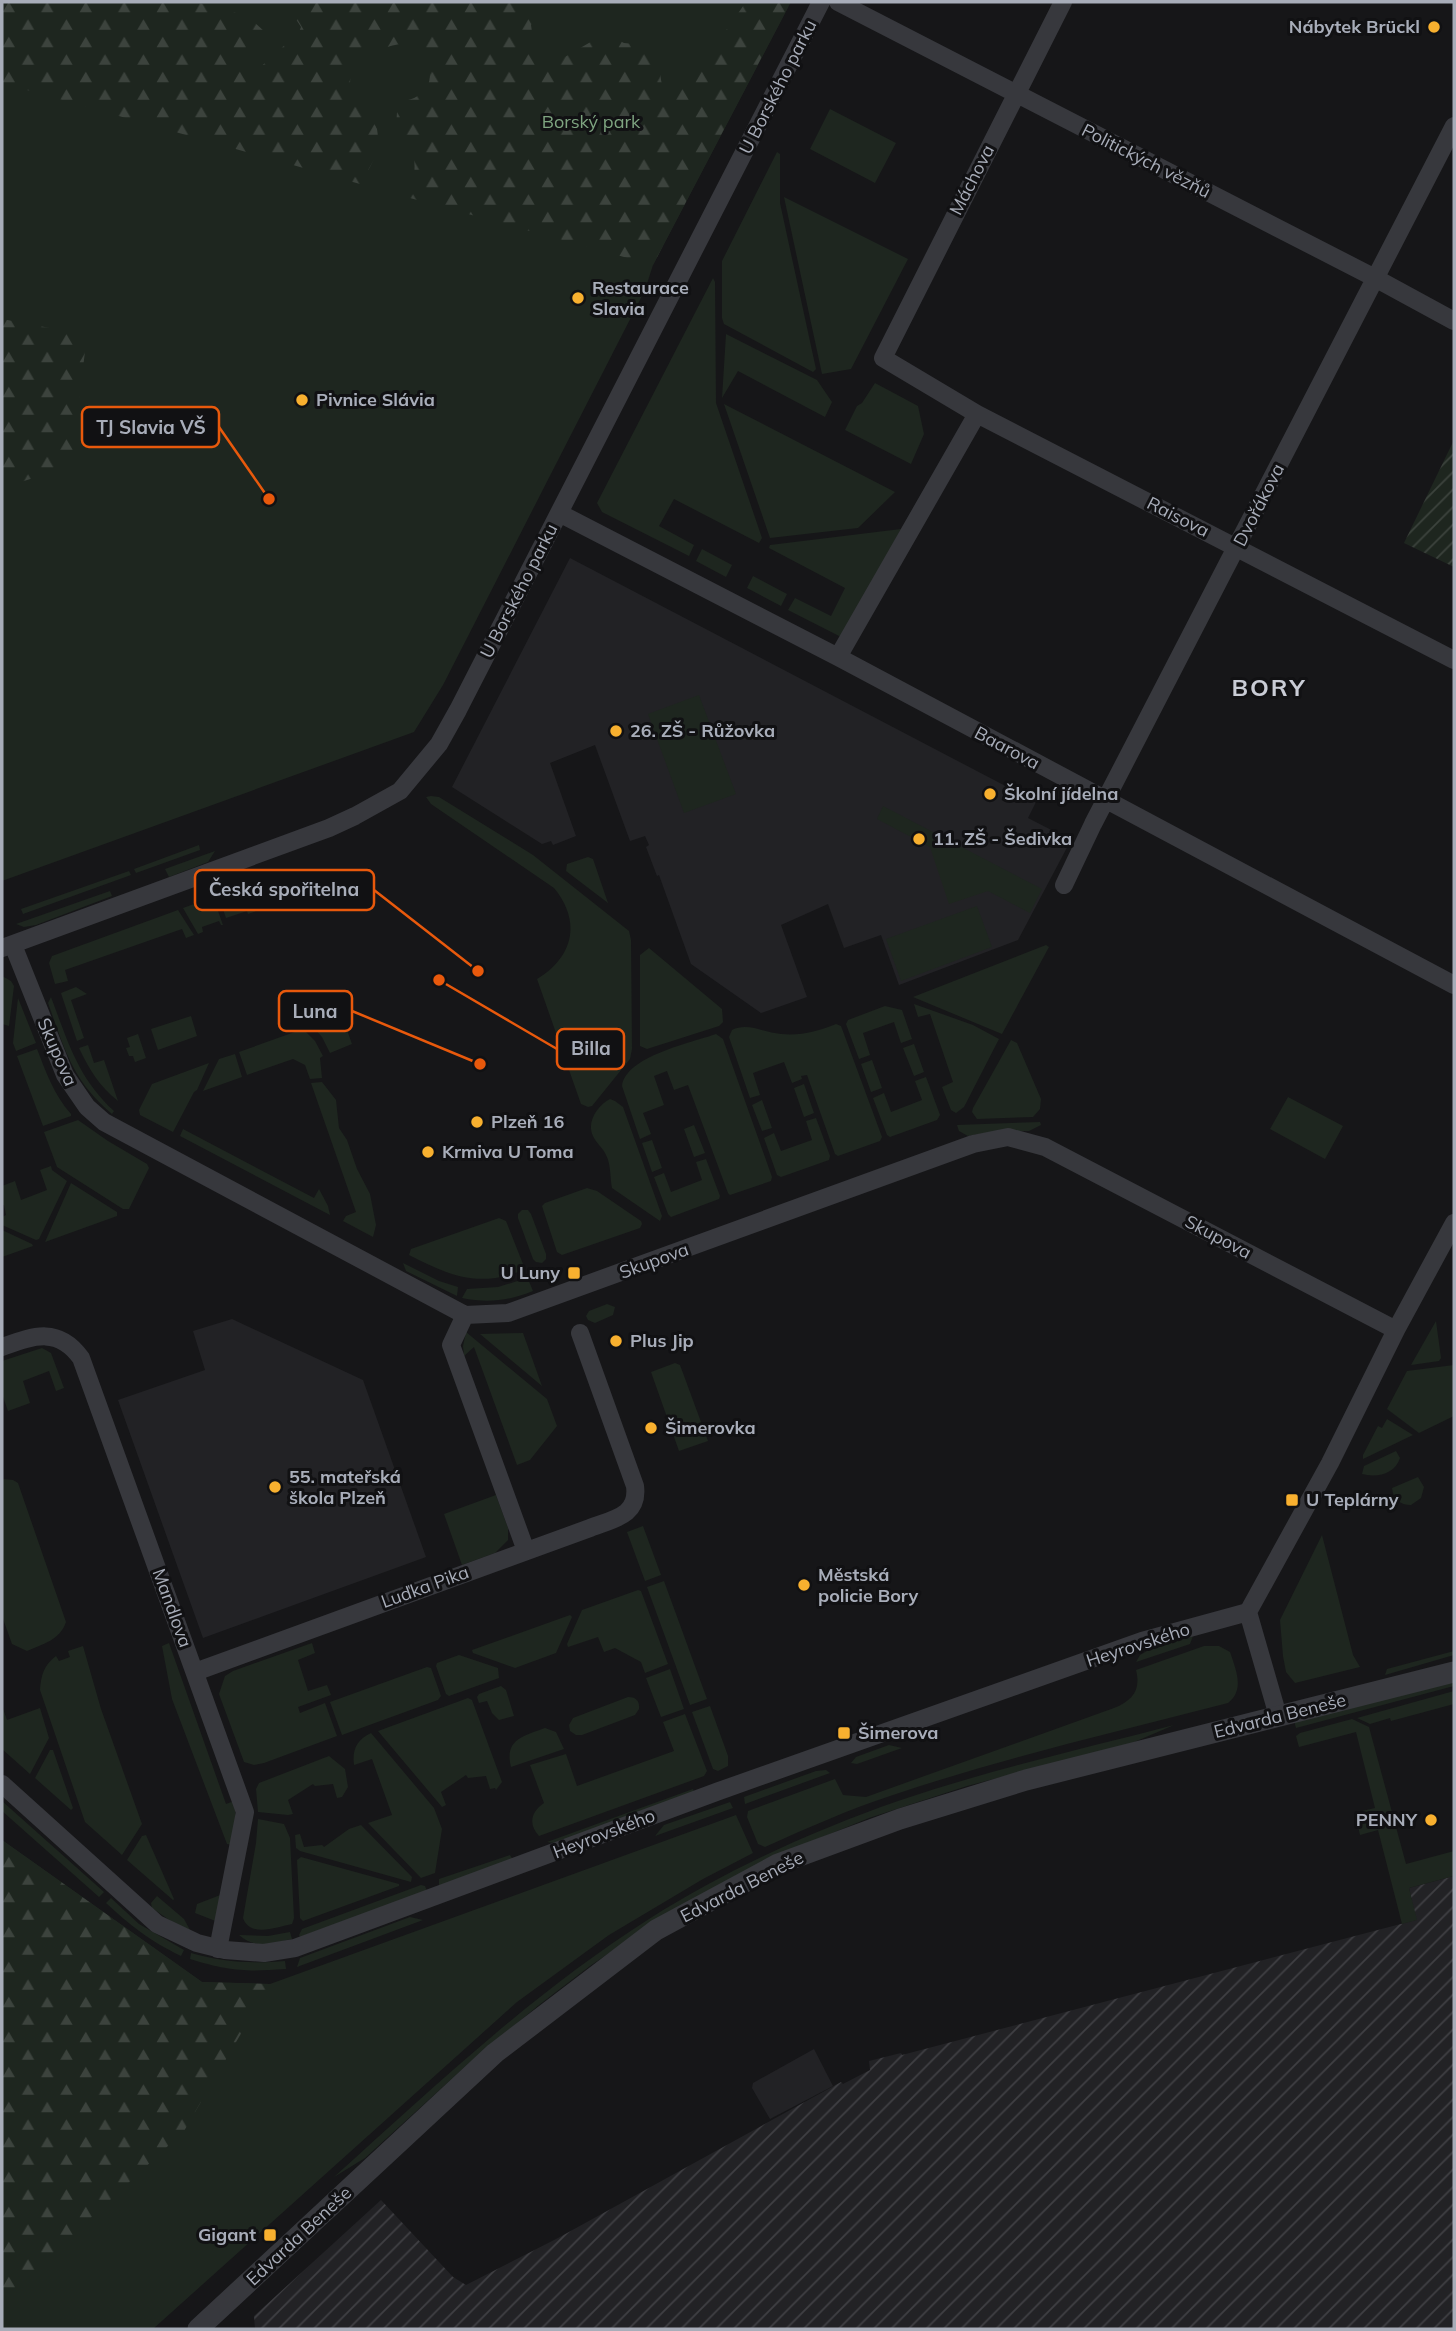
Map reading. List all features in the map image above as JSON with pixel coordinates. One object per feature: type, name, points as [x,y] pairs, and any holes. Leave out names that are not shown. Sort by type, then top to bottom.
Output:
[{"type":"street","name":"U Borského parku","points":[[7,946],[329,828],[400,791],[431,754],[452,721],[821,2]]},
{"type":"street","name":"Politických vězňů","points":[[838,2],[1454,321]]},
{"type":"street","name":"Máchova","points":[[883,358],[1063,2]]},
{"type":"street","name":"Dvořákova","points":[[1064,885],[1454,125]]},
{"type":"street","name":"Raisova","points":[[883,358],[977,414],[1454,660]]},
{"type":"street","points":[[838,657],[977,414]]},
{"type":"street","name":"Baarova","points":[[559,513],[838,657],[1454,985]]},
{"type":"street","name":"Skupova","points":[[7,946],[65,1075],[87,1107],[104,1122],[465,1315],[519,1310],[973,1144],[1008,1138],[1045,1147],[1396,1330]]},
{"type":"street","points":[[1278,1716],[1248,1612],[1330,1463],[1396,1330],[1454,1223]]},
{"type":"street","points":[[465,1315],[451,1345],[526,1551]]},
{"type":"street","name":"Luďka Pika","points":[[195,1672],[623,1515],[634,1503],[635,1486],[580,1333]]},
{"type":"street","name":"Mandlova","points":[[2,1347],[30,1337],[50,1336],[67,1343],[81,1358],[195,1672],[245,1812],[218,1949]]},
{"type":"street","name":"Heyrovského","points":[[2,1784],[151,1920],[183,1938],[218,1949],[256,1953],[295,1948],[719,1791],[1142,1641],[1248,1612]]},
{"type":"street","name":"Edvarda Beneše","points":[[198,2329],[495,2053],[656,1930],[778,1864],[900,1819],[1027,1780],[1454,1672]]},
{"type":"shaded area","points":[[570,558],[1036,802],[1028,818],[1071,840],[1018,940],[899,985],[881,935],[844,948],[828,904],[781,925],[807,997],[761,1013],[691,964],[646,847],[649,845],[645,836],[630,841],[595,745],[550,763],[576,836],[553,845],[551,841],[542,844],[452,787]]},
{"type":"shaded area","name":"55. mateřská škola Plzeň","points":[[232,1319],[363,1380],[426,1557],[203,1638],[118,1400],[205,1370],[193,1331]]},
{"type":"shaded area","points":[[1454,1876],[1454,2329],[255,2329],[254,2316],[381,2200],[453,2277],[466,2285],[558,2238],[841,2082],[843,2084],[870,2070],[869,2061],[901,2053],[902,2055],[1416,1920],[1409,1888]]},
{"type":"shaded area","points":[[814,2049],[833,2086],[770,2119],[752,2088],[753,2083]]},
{"type":"green space","points":[[2,2],[791,2],[653,265],[645,290],[443,685],[414,732],[2,881]]},
{"type":"green space","name":"Borský park","points":[[2,2],[194,2],[230,10],[254,22],[265,32],[267,40],[247,68],[255,72],[299,32],[301,27],[285,2],[546,2],[531,25],[533,39],[543,55],[563,58],[594,40],[610,36],[624,43],[655,46],[664,64],[661,80],[667,95],[680,89],[693,77],[746,2],[778,2],[788,7],[653,265],[410,198],[415,169],[413,153],[396,129],[397,112],[401,102],[420,95],[429,83],[429,59],[416,47],[400,44],[385,48],[364,61],[354,71],[350,80],[355,95],[373,119],[378,137],[374,158],[360,184],[2,83]]},
{"type":"green space","points":[[830,109],[896,143],[875,183],[810,149]]},
{"type":"green space","points":[[777,152],[780,154],[780,203],[816,369],[813,372],[724,324],[722,318],[722,261]]},
{"type":"green space","points":[[784,197],[908,259],[851,369],[822,374]]},
{"type":"green space","points":[[713,278],[716,403],[762,538],[759,543],[674,499],[659,526],[694,545],[689,556],[602,512],[597,503]]},
{"type":"green space","points":[[2,319],[87,335],[71,466],[2,488]]},
{"type":"green space","points":[[726,334],[817,380],[832,402],[825,417],[738,371],[722,398]]},
{"type":"green space","points":[[875,383],[918,406],[924,434],[911,464],[845,430],[857,406]]},
{"type":"green space","points":[[724,404],[895,492],[858,528],[770,538]]},
{"type":"green space","points":[[1454,440],[1454,567],[1404,543]]},
{"type":"green space","points":[[901,529],[843,638],[788,610],[795,598],[831,616],[845,588],[769,548],[770,545]]},
{"type":"green space","points":[[702,549],[732,565],[726,577],[696,561]]},
{"type":"green space","points":[[753,576],[787,594],[781,606],[747,588]]},
{"type":"green space","points":[[699,695],[736,794],[684,813],[648,714]]},
{"type":"green space","points":[[426,797],[439,797],[533,855],[629,931],[630,1059],[592,1106],[581,1104],[537,979],[559,960],[566,950],[570,926],[563,901],[554,888],[431,804]]},
{"type":"green space","points":[[883,806],[1042,889],[1030,913],[988,891],[949,904],[930,847],[877,819]]},
{"type":"green space","points":[[199,845],[200,850],[136,873],[134,869]]},
{"type":"green space","points":[[215,851],[208,862],[169,877],[165,869]]},
{"type":"green space","points":[[588,857],[593,859],[608,903],[566,871],[567,864]]},
{"type":"green space","points":[[129,871],[131,875],[23,914],[21,909]]},
{"type":"green space","points":[[269,877],[279,903],[248,914],[247,911],[226,918],[218,895]]},
{"type":"green space","points":[[110,891],[112,896],[36,925],[24,927],[16,924]]},
{"type":"green space","points":[[213,897],[223,925],[219,921],[202,927],[203,932],[198,934],[183,908]]},
{"type":"green space","points":[[977,906],[992,947],[901,981],[886,939]]},
{"type":"green space","points":[[178,910],[194,935],[186,938],[182,929],[65,970],[68,981],[55,984],[49,963],[52,956]]},
{"type":"green space","points":[[1046,945],[1049,947],[1002,1034],[913,997]]},
{"type":"green space","points":[[649,948],[722,1009],[723,1022],[719,1026],[647,1049],[640,1046],[640,955]]},
{"type":"green space","points":[[2,976],[14,986],[9,1026],[2,1024]]},
{"type":"green space","points":[[76,987],[87,994],[71,1000],[84,1038],[77,1041],[61,993]]},
{"type":"green space","points":[[51,997],[75,1058],[91,1086],[114,1111],[112,1114],[88,1089],[71,1063],[48,1003]]},
{"type":"green space","points":[[18,998],[36,1043],[16,1051],[13,1043]]},
{"type":"green space","points":[[914,1004],[973,1025],[999,1039],[964,1107],[956,1113],[951,1110],[942,1087],[953,1082],[930,1014],[918,1017]]},
{"type":"green space","points":[[885,1006],[902,1010],[912,1039],[901,1043],[894,1022],[863,1033],[870,1055],[859,1059],[846,1024],[848,1020]]},
{"type":"green space","points":[[191,1016],[197,1036],[158,1050],[151,1029]]},
{"type":"green space","points":[[342,1016],[352,1044],[330,1053],[322,1037],[312,1026]]},
{"type":"green space","points":[[836,1024],[841,1026],[882,1137],[880,1141],[838,1156],[807,1075],[792,1083],[784,1062],[753,1073],[760,1095],[750,1098],[729,1037],[732,1030],[744,1027],[796,1034]]},
{"type":"green space","points":[[303,1029],[315,1041],[323,1056],[320,1058],[322,1078],[310,1079],[305,1065],[293,1059],[247,1075],[239,1052]]},
{"type":"green space","points":[[138,1034],[146,1058],[135,1062],[126,1048],[130,1047],[127,1038]]},
{"type":"green space","points":[[716,1034],[723,1039],[772,1177],[771,1181],[730,1195],[688,1085],[674,1090],[667,1071],[654,1076],[664,1105],[643,1113],[651,1134],[640,1139],[622,1086],[635,1066],[647,1059],[676,1046]]},
{"type":"green space","points":[[1011,1040],[1017,1043],[1041,1099],[1040,1109],[1033,1117],[977,1119],[972,1112],[973,1108]]},
{"type":"green space","points":[[914,1044],[924,1072],[914,1076],[903,1048]]},
{"type":"green space","points":[[88,1045],[94,1063],[104,1060],[118,1101],[100,1083],[79,1048]]},
{"type":"green space","points":[[37,1049],[55,1091],[71,1114],[43,1126],[17,1056]]},
{"type":"green space","points":[[235,1054],[242,1077],[203,1091],[219,1059]]},
{"type":"green space","points":[[872,1060],[882,1088],[871,1092],[861,1064]]},
{"type":"green space","points":[[209,1063],[173,1132],[140,1115],[139,1110],[152,1084]]},
{"type":"green space","points":[[926,1077],[940,1115],[937,1120],[890,1137],[873,1098],[884,1093],[891,1112],[922,1100],[915,1081]]},
{"type":"green space","points":[[322,1082],[336,1100],[339,1128],[347,1140],[357,1169],[370,1194],[376,1225],[373,1237],[343,1221],[346,1216],[356,1212],[311,1083]]},
{"type":"green space","points":[[804,1084],[814,1113],[804,1117],[794,1088]]},
{"type":"green space","points":[[1288,1097],[1343,1126],[1325,1159],[1270,1129]]},
{"type":"green space","points":[[610,1099],[623,1107],[662,1216],[660,1221],[612,1188],[608,1159],[591,1131],[592,1120],[601,1105]]},
{"type":"green space","points":[[762,1100],[772,1128],[762,1131],[752,1105]]},
{"type":"green space","points":[[816,1118],[830,1156],[829,1160],[781,1177],[777,1175],[764,1138],[774,1133],[781,1151],[812,1140],[806,1121]]},
{"type":"green space","points":[[78,1120],[147,1164],[149,1168],[129,1209],[123,1209],[57,1167],[44,1132]]},
{"type":"green space","points":[[1040,1122],[1041,1125],[1029,1131],[997,1131],[968,1136],[959,1131],[957,1125]]},
{"type":"green space","points":[[694,1125],[705,1153],[694,1157],[684,1129]]},
{"type":"green space","points":[[183,1129],[314,1198],[319,1189],[330,1215],[180,1136]]},
{"type":"green space","points":[[652,1140],[662,1168],[652,1172],[642,1143]]},
{"type":"green space","points":[[706,1159],[719,1199],[671,1217],[654,1177],[664,1173],[671,1192],[702,1180],[696,1162]]},
{"type":"green space","points":[[51,1166],[52,1170],[67,1181],[39,1239],[2,1225],[2,1217],[6,1215],[2,1205],[2,1186],[15,1181],[21,1200],[47,1190],[40,1170]]},
{"type":"green space","points":[[71,1183],[117,1212],[117,1216],[45,1242]]},
{"type":"green space","points":[[587,1188],[597,1191],[642,1224],[640,1228],[562,1255],[557,1252],[542,1206]]},
{"type":"green space","points":[[522,1210],[528,1210],[531,1214],[546,1254],[542,1263],[533,1259],[518,1218]]},
{"type":"green space","points":[[499,1218],[506,1221],[523,1264],[521,1271],[505,1276],[476,1279],[450,1273],[409,1255],[411,1249]]},
{"type":"green space","points":[[2,1230],[32,1244],[33,1246],[2,1257]]},
{"type":"green space","points":[[403,1263],[458,1287],[457,1296],[406,1271]]},
{"type":"green space","points":[[528,1279],[533,1291],[498,1300],[462,1298],[467,1289],[498,1287]]},
{"type":"green space","points":[[607,1304],[615,1307],[613,1315],[595,1323],[588,1320],[586,1316],[589,1311]]},
{"type":"green space","points":[[1436,1321],[1441,1358],[1439,1361],[1411,1365]]},
{"type":"green space","points":[[466,1332],[547,1399],[557,1426],[530,1460],[517,1465],[474,1347],[464,1356]]},
{"type":"green space","points":[[523,1333],[542,1386],[480,1334]]},
{"type":"green space","points":[[42,1348],[51,1353],[64,1388],[56,1391],[49,1371],[23,1381],[30,1403],[8,1411],[2,1394],[2,1361]]},
{"type":"green space","points":[[675,1363],[680,1365],[708,1441],[679,1451],[651,1372]]},
{"type":"green space","points":[[1454,1365],[1454,1416],[1419,1433],[1387,1409],[1407,1371]]},
{"type":"green space","points":[[1387,1419],[1413,1435],[1363,1459],[1378,1426],[1382,1428]]},
{"type":"green space","points":[[1396,1451],[1400,1458],[1390,1471],[1379,1475],[1362,1474],[1364,1466]]},
{"type":"green space","points":[[1418,1477],[1424,1487],[1421,1498],[1411,1505],[1398,1501],[1392,1488]]},
{"type":"green space","points":[[2,1479],[18,1483],[66,1622],[55,1637],[27,1651],[12,1644],[2,1616]]},
{"type":"green space","points":[[496,1495],[508,1528],[508,1540],[495,1553],[462,1565],[444,1514]]},
{"type":"green space","points":[[643,1526],[661,1575],[645,1581],[627,1532]]},
{"type":"green space","points":[[1322,1535],[1353,1655],[1360,1667],[1295,1683],[1286,1672],[1280,1620]]},
{"type":"green space","points":[[664,1581],[707,1699],[690,1705],[647,1587]]},
{"type":"green space","points":[[641,1591],[668,1664],[645,1673],[641,1662],[615,1648],[604,1652],[598,1637],[568,1647],[582,1610]]},
{"type":"green space","points":[[570,1615],[572,1617],[556,1653],[515,1668],[473,1653],[472,1650]]},
{"type":"green space","points":[[1193,1636],[1190,1644],[1136,1662],[1140,1655],[1147,1651]]},
{"type":"green space","points":[[169,1643],[226,1804],[234,1801],[236,1818],[233,1845],[227,1844],[172,1699],[162,1646]]},
{"type":"green space","points":[[312,1643],[315,1653],[298,1660],[308,1691],[327,1685],[331,1695],[298,1707],[300,1713],[325,1703],[337,1736],[264,1763],[254,1765],[244,1762],[219,1694],[225,1676]]},
{"type":"green space","points":[[83,1646],[101,1709],[142,1824],[122,1855],[85,1822],[40,1690],[44,1671],[52,1659],[56,1656],[59,1661],[70,1657],[68,1651]]},
{"type":"green space","points":[[1204,1646],[1219,1646],[1230,1652],[1238,1686],[1228,1703],[976,1769],[861,1806],[765,1847],[758,1844],[747,1817],[748,1811],[835,1779],[843,1795],[866,1797],[1114,1708],[1134,1694],[1136,1670]]},
{"type":"green space","points":[[1454,1651],[1454,1655],[1385,1675],[1387,1669]]},
{"type":"green space","points":[[459,1655],[498,1668],[499,1678],[449,1696],[436,1666],[437,1663]]},
{"type":"green space","points":[[427,1667],[431,1668],[441,1696],[438,1700],[342,1735],[330,1702]]},
{"type":"green space","points":[[670,1669],[684,1709],[661,1717],[646,1678]]},
{"type":"green space","points":[[1454,1679],[1454,1686],[1296,1728],[1294,1721]]},
{"type":"green space","points":[[501,1686],[506,1690],[514,1716],[499,1720],[492,1713],[487,1701],[479,1703],[477,1697]]},
{"type":"green space","points":[[1454,1691],[1454,1704],[1391,1721],[1390,1718],[1370,1724],[1357,1718]]},
{"type":"green space","points":[[628,1697],[638,1702],[639,1709],[635,1715],[582,1735],[570,1731],[569,1725],[573,1718]]},
{"type":"green space","points":[[468,1698],[472,1700],[502,1782],[496,1790],[490,1789],[486,1776],[468,1778],[466,1775],[441,1792],[446,1805],[442,1807],[378,1731]]},
{"type":"green space","points":[[2,1706],[7,1720],[40,1708],[49,1738],[30,1774],[2,1749]]},
{"type":"green space","points":[[710,1706],[728,1756],[728,1766],[718,1771],[713,1769],[692,1712]]},
{"type":"green space","points":[[685,1714],[707,1771],[704,1776],[539,1836],[533,1827],[532,1818],[544,1803],[530,1765],[566,1754],[577,1786],[674,1751],[663,1722]]},
{"type":"green space","points":[[1352,1719],[1369,1727],[1406,1864],[1454,1851],[1454,1876],[1409,1888],[1417,1920],[1402,1924],[1378,1830],[1360,1835],[1356,1818],[1363,1816],[1362,1811],[1375,1808],[1356,1732],[1299,1747],[1296,1736],[1300,1733]]},
{"type":"green space","points":[[1174,1725],[1132,1743],[967,1786],[869,1818],[808,1843],[643,1930],[539,2005],[468,2064],[365,2158],[334,2177],[486,2041],[565,1977],[649,1919],[708,1884],[834,1825],[898,1801],[1001,1770]]},
{"type":"green space","points":[[545,1728],[556,1732],[564,1749],[511,1767],[510,1750],[513,1744],[523,1736]]},
{"type":"green space","points":[[371,1733],[434,1808],[442,1829],[435,1873],[421,1878],[368,1823],[392,1815],[372,1759],[354,1765],[356,1746]]},
{"type":"green space","points":[[889,1745],[902,1748],[857,1764],[851,1763],[856,1757]]},
{"type":"green space","points":[[50,1750],[53,1750],[73,1808],[71,1810],[35,1778]]},
{"type":"green space","points":[[329,1756],[345,1769],[348,1787],[342,1797],[337,1798],[333,1784],[313,1784],[288,1800],[293,1814],[258,1812],[256,1789],[259,1783]]},
{"type":"green space","points":[[826,1770],[830,1773],[745,1804],[744,1797],[816,1771]]},
{"type":"green space","points":[[693,1789],[695,1794],[554,1843],[547,1842]]},
{"type":"green space","points":[[2,1801],[104,1892],[99,1897],[2,1811]]},
{"type":"green space","points":[[730,1802],[733,1808],[655,1836],[664,1825]]},
{"type":"green space","points":[[736,1815],[753,1853],[703,1879],[609,1935],[517,2002],[153,2329],[2,2329],[2,1840],[202,1982],[270,1984]]},
{"type":"green space","points":[[258,1819],[284,1824],[290,1838],[294,1918],[292,1924],[264,1930],[252,1928],[243,1918]]},
{"type":"green space","points":[[361,1825],[412,1877],[411,1882],[296,1848],[295,1835],[300,1834],[304,1847],[324,1847],[349,1829]]},
{"type":"green space","points":[[146,1835],[173,1900],[127,1860],[142,1836]]},
{"type":"green space","points":[[2,1840],[202,1982],[270,1984],[184,2131],[2,2301]]},
{"type":"green space","points":[[510,1855],[513,1860],[439,1886],[439,1879]]},
{"type":"green space","points":[[301,1857],[399,1886],[303,1921],[300,1918],[297,1860]]},
{"type":"green space","points":[[421,1885],[425,1886],[427,1891],[300,1937],[299,1935],[302,1929]]},
{"type":"green space","points":[[223,1894],[218,1922],[195,1913],[197,1904]]},
{"type":"green space","points":[[157,1896],[184,1919],[190,1930],[175,1924],[152,1908],[151,1903]]},
{"type":"green space","points":[[111,1898],[139,1924],[184,1950],[181,1956],[150,1939],[124,1919],[106,1903]]},
{"type":"green space","points":[[410,1917],[423,1920],[297,1967],[300,1958]]},
{"type":"green space","points":[[290,1932],[292,1939],[264,1944],[251,1943],[239,1935],[268,1936]]},
{"type":"green space","points":[[191,1953],[238,1962],[285,1961],[286,1969],[227,1968],[190,1959]]},
{"type":"place","name":"Nábytek Brückl","points":[[1434,27]]},
{"type":"place","name":"Restaurace Slavia","points":[[578,298]]},
{"type":"place","name":"Pivnice Slávia","points":[[302,400]]},
{"type":"place","name":"TJ Slavia VŠ","points":[[269,499]]},
{"type":"place","name":"26. ZŠ - Růžovka","points":[[616,731]]},
{"type":"place","name":"Školní jídelna","points":[[990,794]]},
{"type":"place","name":"11. ZŠ - Šedivka","points":[[919,839]]},
{"type":"place","name":"Česká spořitelna","points":[[478,971]]},
{"type":"place","name":"Billa","points":[[439,980]]},
{"type":"place","name":"Luna","points":[[480,1064]]},
{"type":"place","name":"Plzeň 16","points":[[477,1122]]},
{"type":"place","name":"Krmiva U Toma","points":[[428,1152]]},
{"type":"place","name":"U Luny","points":[[574,1273]]},
{"type":"place","name":"Plus Jip","points":[[616,1341]]},
{"type":"place","name":"Šimerovka","points":[[651,1428]]},
{"type":"place","name":"55. mateřská škola Plzeň","points":[[275,1487]]},
{"type":"place","name":"U Teplárny","points":[[1292,1500]]},
{"type":"place","name":"Městská policie Bory","points":[[804,1585]]},
{"type":"place","name":"Šimerova","points":[[844,1733]]},
{"type":"place","name":"PENNY","points":[[1431,1820]]},
{"type":"place","name":"Gigant","points":[[270,2235]]},
{"type":"district","name":"BORY","points":[[1269,688]]}]
